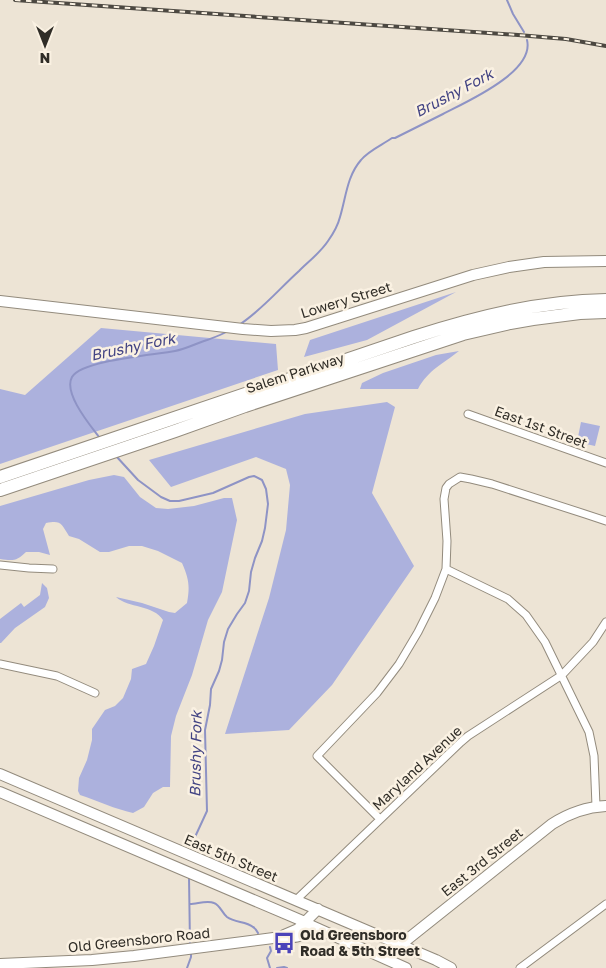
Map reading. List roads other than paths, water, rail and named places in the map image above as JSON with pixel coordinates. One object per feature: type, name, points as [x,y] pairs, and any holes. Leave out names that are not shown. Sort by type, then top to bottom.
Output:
[{"type":"highway","name":"Salem Parkway","points":[[0,477],[460,323],[531,307],[606,300]]},
{"type":"highway","name":"Salem Parkway","points":[[0,490],[463,334],[533,319],[606,312]]},
{"type":"street","name":"Lowery Street","points":[[0,301],[257,330],[285,330],[317,325],[473,275],[509,266],[552,262],[606,261]]},
{"type":"street","name":"East 1st Street","points":[[468,414],[606,463]]},
{"type":"street","points":[[380,819],[318,756],[377,693],[399,664],[435,598],[446,569],[447,541],[444,499],[446,488],[449,484],[460,478],[492,484],[606,521]]},
{"type":"street","points":[[0,565],[54,569]]},
{"type":"street","points":[[446,569],[498,593],[517,607],[535,627],[545,642],[589,732],[601,806]]},
{"type":"street","name":"Maryland Avenue","points":[[296,900],[468,736],[562,675],[593,642],[606,622]]},
{"type":"street","points":[[0,664],[57,676],[95,693]]},
{"type":"street","name":"East 5th Street","points":[[0,774],[217,868],[318,909],[451,968]]},
{"type":"street","points":[[0,792],[216,884],[406,968]]},
{"type":"street","name":"East 3rd Street","points":[[384,958],[552,824],[573,812],[601,806]]},
{"type":"street","points":[[520,968],[606,904]]},
{"type":"street","name":"Old Greensboro Road","points":[[0,964],[92,960],[299,936],[303,935],[318,909]]},
{"type":"waterway","name":"Brushy Fork","points":[[507,0],[524,32]]},
{"type":"waterway","name":"Brushy Fork","points":[[239,325],[263,306],[325,245],[338,223],[356,166],[364,157],[392,138],[467,102],[497,84],[520,63],[527,52],[527,40]]},
{"type":"waterway","name":"Brushy Fork","points":[[99,437],[84,417],[71,391],[72,377],[78,371],[104,362],[179,350],[228,331]]},
{"type":"waterway","name":"Brushy Fork","points":[[116,456],[138,480],[161,497],[170,501],[179,501],[213,493],[254,476],[262,480],[266,489],[268,504],[265,528],[251,572],[249,591],[245,603],[228,629],[219,671],[211,689],[205,730],[207,811],[195,837],[191,853]]},
{"type":"waterway","name":"Brushy Fork","points":[[189,877],[190,945]]},
{"type":"waterway","points":[[190,904],[214,903],[218,905],[227,917],[250,925],[258,933]]},
{"type":"waterway","points":[[270,947],[271,951],[267,958],[270,968]]},
{"type":"waterway","name":"Brushy Fork","points":[[187,968],[191,952]]},
{"type":"waterway","points":[[277,968],[287,968]]},
{"type":"railway","points":[[15,0],[518,35],[566,39],[606,46]]},
{"type":"place","name":"Old Greensboro Road & 5th Street","points":[[284,943]]}]
